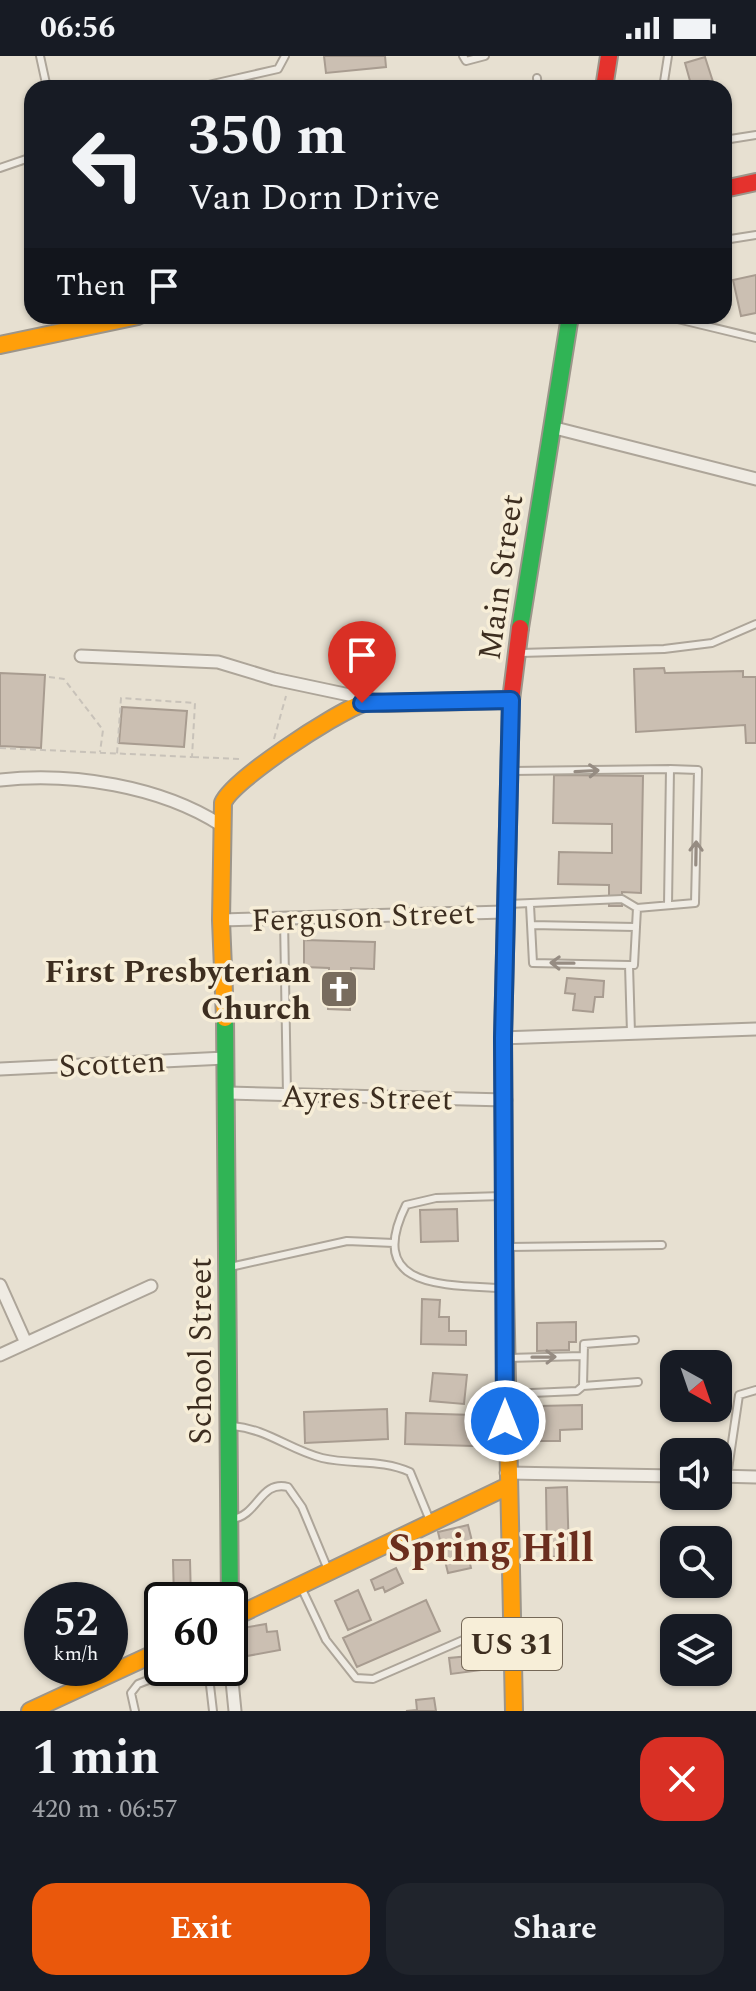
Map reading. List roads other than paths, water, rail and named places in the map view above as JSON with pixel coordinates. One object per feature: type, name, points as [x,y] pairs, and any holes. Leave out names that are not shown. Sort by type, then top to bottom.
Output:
[{"type":"street","points":[[605,80],[609,56]]},
{"type":"street","points":[[732,188],[756,184]]},
{"type":"street","points":[[0,345],[100,324]]},
{"type":"street","name":"Main Street","points":[[514,1711],[506,1480],[506,1100],[503,1038],[511,700],[569,324]]},
{"type":"street","points":[[551,427],[756,479]]},
{"type":"street","points":[[81,656],[218,662],[274,679],[377,701]]},
{"type":"street","name":"School Street","points":[[230,1582],[228,1093],[221,920],[223,803],[239,781],[342,712],[377,701],[511,700]]},
{"type":"street","points":[[0,780],[26,777],[104,784],[182,802],[221,825]]},
{"type":"street","name":"Ferguson Street","points":[[221,920],[504,908]]},
{"type":"street","points":[[503,1038],[756,1029]]},
{"type":"street","name":"Scotten","points":[[0,1069],[225,1058]]},
{"type":"street","name":"Ayres Street","points":[[228,1093],[506,1100]]},
{"type":"street","points":[[0,1285],[26,1343]]},
{"type":"street","points":[[0,1355],[151,1286]]},
{"type":"street","points":[[248,1610],[431,1523],[506,1480],[660,1476]]},
{"type":"street","points":[[732,1476],[756,1477]]},
{"type":"street","points":[[30,1711],[144,1658]]},
{"type":"street","points":[[232,1686],[235,1711]]},
{"type":"lane","points":[[40,56],[45,80]]},
{"type":"lane","points":[[230,80],[278,69],[285,56]]},
{"type":"lane","points":[[463,56],[466,61],[485,56]]},
{"type":"lane","points":[[664,80],[668,56]]},
{"type":"lane","points":[[732,139],[756,135]]},
{"type":"lane","points":[[0,168],[24,160]]},
{"type":"lane","points":[[732,239],[756,235]]},
{"type":"lane","points":[[698,324],[756,338]]},
{"type":"lane","points":[[516,653],[664,649],[712,643],[756,624]]},
{"type":"lane","points":[[668,905],[670,769]]},
{"type":"lane","points":[[504,908],[622,899],[637,908],[695,903],[698,770],[509,771]]},
{"type":"lane","points":[[530,905],[533,963],[634,965],[637,908]]},
{"type":"lane","points":[[284,919],[287,1095]]},
{"type":"lane","points":[[531,925],[635,927]]},
{"type":"lane","points":[[629,965],[631,1033]]},
{"type":"lane","points":[[505,1196],[436,1198],[406,1205],[395,1227],[394,1243],[401,1268],[421,1280],[441,1285],[505,1288]]},
{"type":"lane","points":[[227,1268],[347,1241],[394,1243]]},
{"type":"lane","points":[[505,1247],[662,1245]]},
{"type":"lane","points":[[583,1386],[584,1344],[635,1340]]},
{"type":"lane","points":[[505,1358],[582,1356]]},
{"type":"lane","points":[[505,1394],[577,1391],[583,1386],[638,1382]]},
{"type":"lane","points":[[730,1438],[739,1395],[756,1390]]},
{"type":"lane","points":[[228,1426],[266,1432],[325,1458],[394,1465],[410,1472],[431,1523]]},
{"type":"lane","points":[[229,1519],[248,1514],[266,1490],[278,1485],[288,1487],[302,1507],[329,1572]]},
{"type":"lane","points":[[300,1585],[326,1640],[356,1678],[373,1679],[463,1640],[511,1638]]},
{"type":"lane","points":[[135,1711],[131,1693],[144,1682]]},
{"type":"lane","points":[[210,1686],[213,1711]]},
{"type":"place","name":"First Presbyterian Church","points":[[339,989]]},
{"type":"district","name":"Spring Hill","points":[[491,1547]]}]
